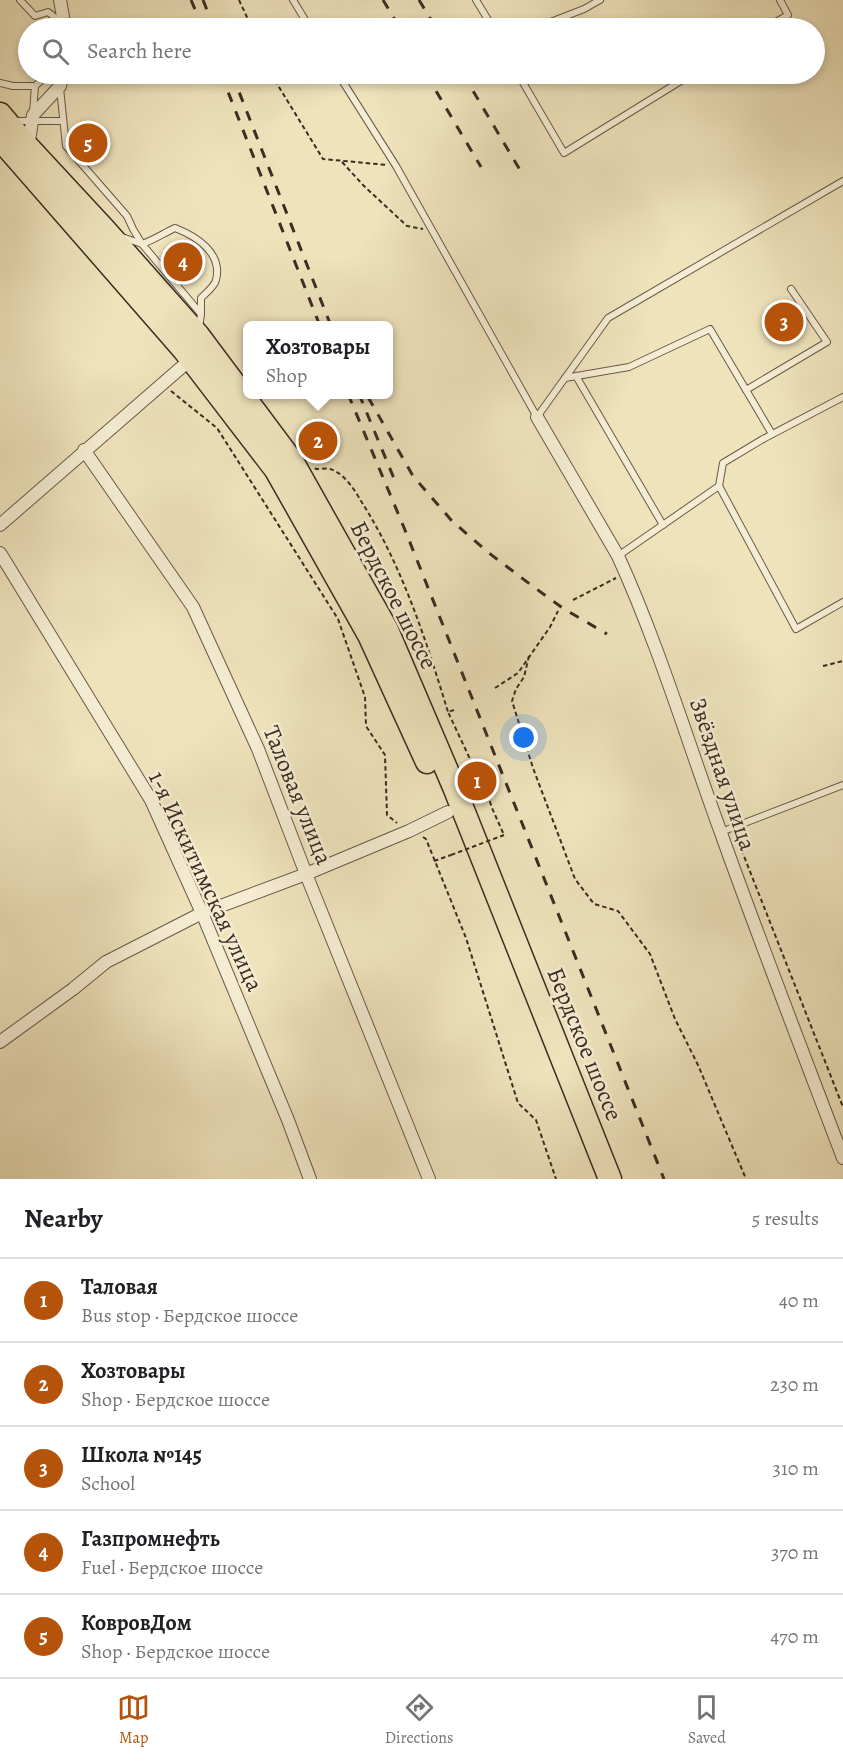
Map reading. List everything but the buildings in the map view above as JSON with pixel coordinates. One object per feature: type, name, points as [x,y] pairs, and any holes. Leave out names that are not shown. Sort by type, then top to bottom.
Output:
[{"type":"highway","name":"Бердское шоссе","points":[[2,125],[28,147],[105,230],[200,324],[243,388]]},
{"type":"highway","points":[[2,125],[79,228],[191,359],[276,470],[369,635],[448,812],[593,1179]]},
{"type":"highway","name":"Бердское шоссе","points":[[250,399],[292,461],[387,630],[454,788],[610,1179]]},
{"type":"street","points":[[60,0],[63,18]]},
{"type":"street","points":[[28,147],[32,118],[58,84]]},
{"type":"street","points":[[0,525],[191,359]]},
{"type":"street","name":"Звёздная улица","points":[[537,417],[618,556],[663,663],[726,830],[843,1158]]},
{"type":"street","name":"Таловая улица","points":[[84,450],[193,607],[258,749],[429,1179]]},
{"type":"street","name":"1-я Искитимская улица","points":[[0,553],[151,800],[202,913],[288,1120],[310,1179]]},
{"type":"street","points":[[0,1042],[106,963],[202,913],[306,874],[409,831],[448,812]]},
{"type":"lane","points":[[20,0],[34,16],[48,12],[55,18]]},
{"type":"lane","points":[[293,0],[304,18]]},
{"type":"lane","points":[[476,0],[487,18]]},
{"type":"lane","points":[[561,18],[600,0]]},
{"type":"lane","points":[[780,0],[788,15],[783,18]]},
{"type":"lane","points":[[0,83],[13,86],[35,86],[37,84]]},
{"type":"lane","points":[[61,84],[66,146],[127,216],[142,244],[200,324]]},
{"type":"lane","points":[[344,84],[396,166],[537,417],[608,318],[843,181]]},
{"type":"lane","points":[[524,84],[564,153],[676,84]]},
{"type":"lane","points":[[32,118],[35,86]]},
{"type":"lane","points":[[2,125],[32,118],[63,121]]},
{"type":"lane","points":[[105,230],[142,244],[175,228],[190,234],[208,247],[217,264],[216,281],[201,298],[200,324]]},
{"type":"lane","points":[[746,390],[827,342],[791,289]]},
{"type":"lane","points":[[565,378],[629,367],[710,328],[772,434]]},
{"type":"lane","points":[[576,376],[663,525]]},
{"type":"lane","points":[[843,397],[723,463],[719,486],[796,629],[843,602]]},
{"type":"lane","points":[[618,556],[719,486]]},
{"type":"lane","points":[[726,830],[843,785]]},
{"type":"path","points":[[239,0],[247,18]]},
{"type":"path","points":[[278,84],[323,159],[396,166]]},
{"type":"path","points":[[341,161],[407,226],[432,230]]},
{"type":"path","points":[[161,384],[217,428],[338,619],[365,697],[366,726],[385,755],[387,815],[409,831],[426,838],[466,938],[518,1103],[536,1120],[556,1179]]},
{"type":"path","points":[[311,465],[316,469],[330,468],[348,480],[377,525],[403,580],[448,712],[485,786],[504,835],[434,861]]},
{"type":"path","points":[[573,600],[626,574]]},
{"type":"path","points":[[495,688],[518,673],[550,627],[558,611]]},
{"type":"path","points":[[529,656],[524,677],[512,701],[533,768],[575,879],[594,904],[618,911],[650,954],[675,1019],[698,1065],[746,1179]]},
{"type":"path","points":[[823,666],[843,662]]},
{"type":"path","points":[[448,712],[454,710]]},
{"type":"path","points":[[726,830],[843,1107]]},
{"type":"railway","points":[[191,0],[199,18]]},
{"type":"railway","points":[[203,0],[210,18]]},
{"type":"railway","points":[[383,0],[394,18]]},
{"type":"railway","points":[[419,0],[430,18]]},
{"type":"railway","points":[[225,84],[318,321]]},
{"type":"railway","points":[[236,84],[329,321]]},
{"type":"railway","points":[[432,84],[481,167]]},
{"type":"railway","points":[[469,84],[520,170]]},
{"type":"railway","points":[[350,399],[405,530],[664,1179]]},
{"type":"railway","points":[[361,399],[395,481]]},
{"type":"railway","points":[[369,399],[413,476],[452,521],[531,585],[564,609],[607,634]]},
{"type":"place","name":"КовровДом","points":[[88,143]]},
{"type":"place","name":"Газпромнефть","points":[[183,262]]},
{"type":"place","name":"Школа №145","points":[[784,322]]},
{"type":"place","name":"Хозтовары","points":[[318,441]]},
{"type":"place","name":"Таловая","points":[[477,781]]}]
